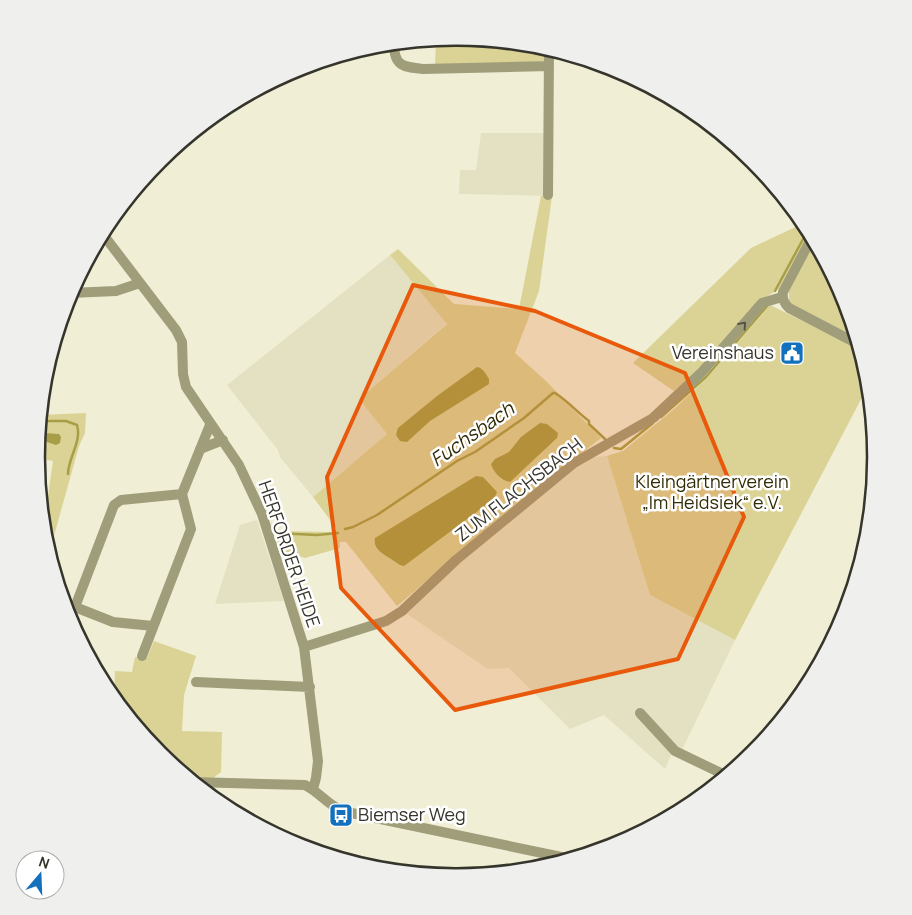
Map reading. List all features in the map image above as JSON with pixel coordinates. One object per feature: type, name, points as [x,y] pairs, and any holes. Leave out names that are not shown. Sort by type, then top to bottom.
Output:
[{"type":"street","points":[[394,51],[397,60],[408,68],[549,66]]},
{"type":"street","points":[[548,195],[549,58]]},
{"type":"street","name":"HERFORDER HEIDE","points":[[107,240],[176,330],[182,342],[184,352],[184,381],[186,388],[239,465],[262,514],[304,647],[318,762],[313,789]]},
{"type":"street","points":[[808,245],[786,287],[782,297],[784,303],[788,308],[850,340]]},
{"type":"street","points":[[79,293],[116,291],[140,283]]},
{"type":"street","name":"ZUM FLACHSBACH","points":[[304,647],[386,621],[402,611],[456,560],[574,463],[642,425],[674,399],[702,372],[762,303],[782,297]]},
{"type":"street","points":[[142,656],[190,529],[182,494],[210,425]]},
{"type":"street","points":[[200,449],[223,440]]},
{"type":"street","points":[[72,603],[114,505],[121,500],[182,494]]},
{"type":"street","points":[[74,608],[113,622],[153,626]]},
{"type":"street","points":[[196,682],[310,687]]},
{"type":"street","points":[[640,714],[675,751],[720,773]]},
{"type":"street","points":[[204,782],[305,785],[313,789],[325,801],[342,811],[555,856]]},
{"type":"highlighted area","points":[[413,285],[535,311],[685,373],[744,517],[678,659],[455,710],[341,588],[327,477]]},
{"type":"shaded area","points":[[481,133],[544,133],[552,196],[459,194],[460,170],[476,170]]},
{"type":"shaded area","points":[[390,255],[447,323],[359,399],[387,434],[313,497],[280,457],[278,450],[227,385]]},
{"type":"shaded area","points":[[477,367],[485,373],[489,379],[489,384],[430,421],[407,442],[400,441],[396,435],[398,428]]},
{"type":"shaded area","points":[[540,423],[547,424],[558,433],[557,438],[510,482],[498,476],[491,464],[495,459],[509,452],[521,437]]},
{"type":"shaded area","points":[[46,433],[59,434],[61,437],[60,443],[56,445],[46,442]]},
{"type":"shaded area","points":[[607,456],[650,595],[735,640],[682,750],[671,755],[665,769],[604,715],[570,729],[509,668],[488,669],[407,614],[458,563],[587,458]]},
{"type":"shaded area","points":[[476,476],[483,477],[497,492],[494,499],[404,566],[383,554],[376,547],[375,538]]},
{"type":"shaded area","points":[[257,520],[284,601],[215,604],[240,525]]},
{"type":"green space","points":[[436,47],[483,47],[546,57],[546,61],[435,67]]},
{"type":"green space","points":[[541,196],[552,196],[539,291],[515,353],[547,382],[601,438],[515,505],[397,606],[346,542],[340,542],[340,548],[305,558],[299,556],[284,559],[271,522],[275,528],[282,531],[331,532],[336,530],[313,497],[387,434],[359,399],[447,324],[390,255],[398,249],[454,304],[519,309]]},
{"type":"green space","points":[[796,227],[805,240],[779,289],[759,301],[711,357],[674,391],[633,363],[751,248]]},
{"type":"green space","points":[[810,248],[836,300],[847,333],[789,303],[789,286]]},
{"type":"green space","name":"Kleingärtnerverein „Im Heidsiek“ e.V.","points":[[770,305],[851,345],[862,397],[735,640],[650,595],[607,456],[623,451],[673,410],[707,378]]},
{"type":"green space","points":[[86,413],[85,433],[79,446],[53,539],[48,499],[53,461],[45,460],[48,415]]},
{"type":"green space","points":[[154,641],[196,656],[184,695],[182,731],[222,732],[221,772],[213,778],[199,778],[185,767],[147,728],[114,687],[115,671],[132,672],[135,657],[147,658]]},
{"type":"waterway","name":"Fuchsbach","points":[[775,291],[804,238]]},
{"type":"waterway","name":"Fuchsbach","points":[[661,417],[706,377],[768,305]]},
{"type":"waterway","name":"Fuchsbach","points":[[345,529],[377,515],[457,461],[475,452],[524,418],[553,393],[564,399],[589,421],[589,424],[605,439]]},
{"type":"waterway","points":[[47,421],[66,421],[77,425],[78,438],[68,474]]},
{"type":"waterway","name":"Fuchsbach","points":[[614,448],[621,449],[653,423]]},
{"type":"waterway","name":"Fuchsbach","points":[[275,533],[317,535],[338,533]]},
{"type":"place","name":"Vereinshaus","points":[[792,353]]},
{"type":"place","name":"Biemser Weg","points":[[341,815]]}]
